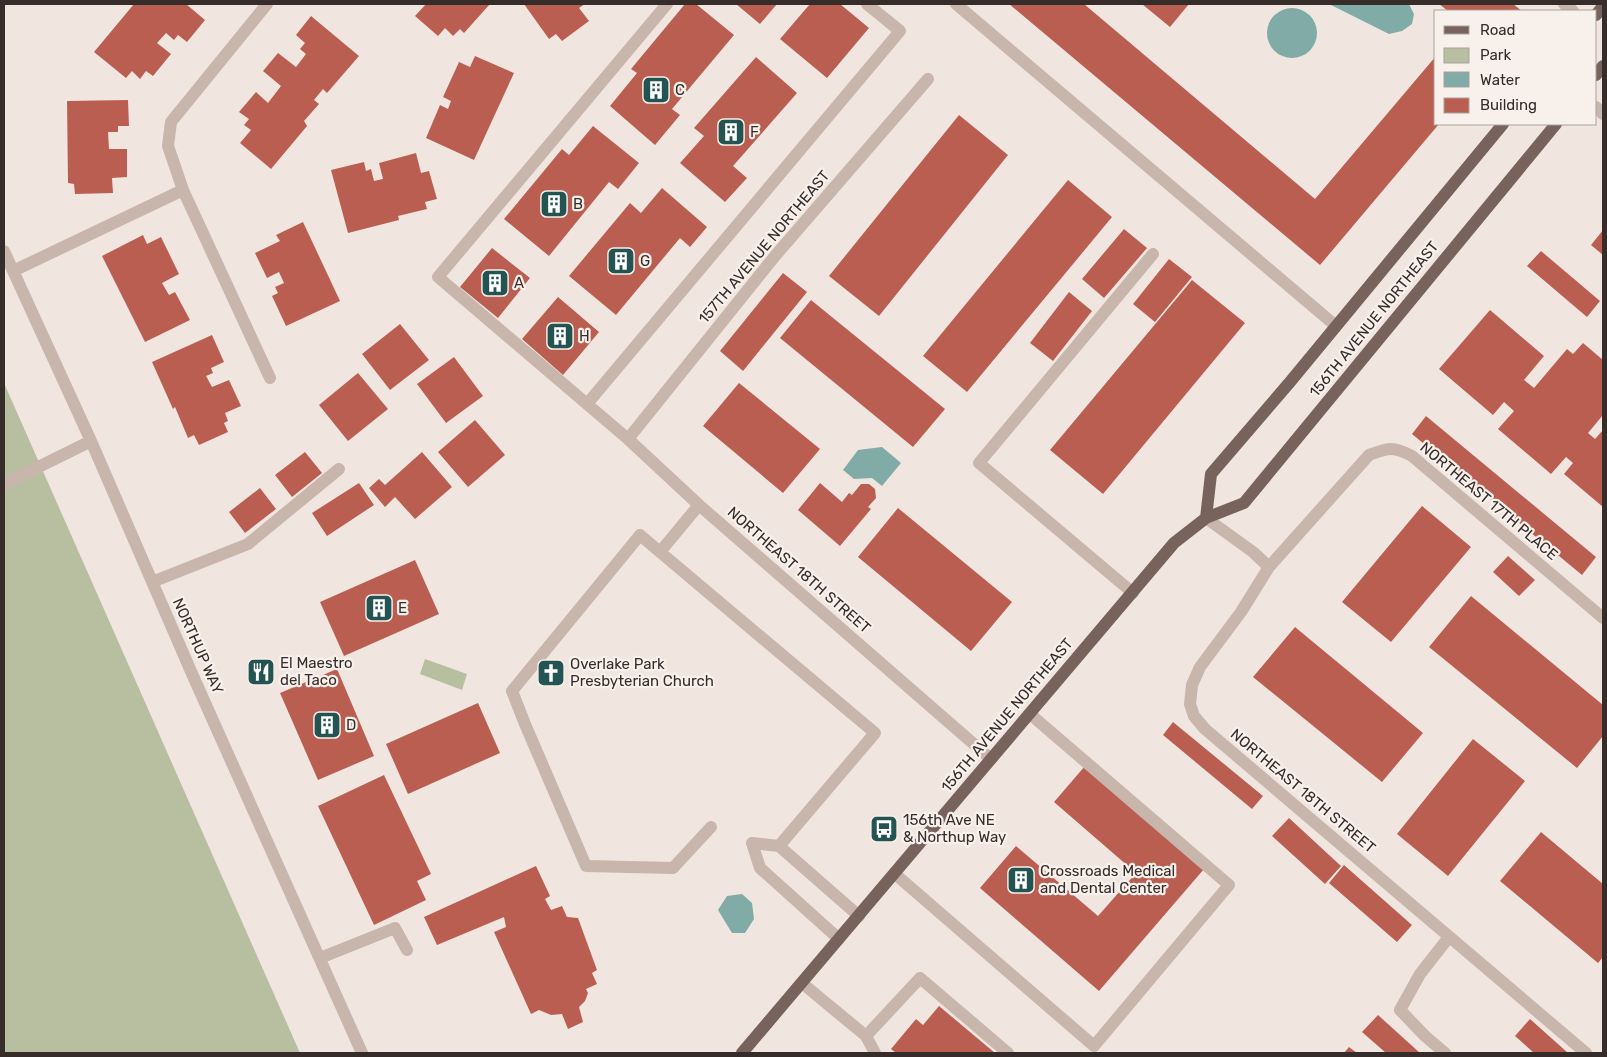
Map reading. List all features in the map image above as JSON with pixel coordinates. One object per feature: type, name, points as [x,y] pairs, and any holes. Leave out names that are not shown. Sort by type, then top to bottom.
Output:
[{"type":"main road","name":"156TH AVENUE NORTHEAST","points":[[1206,518],[1211,474],[1502,125]]},
{"type":"main road","name":"156TH AVENUE NORTHEAST","points":[[742,1053],[1174,543],[1206,518],[1244,503],[1555,125]]},
{"type":"street","points":[[268,4],[171,122],[168,146],[183,190],[270,378]]},
{"type":"street","name":"NORTHEAST 18TH STREET","points":[[667,4],[438,277],[628,439],[699,505],[991,759]]},
{"type":"street","points":[[587,404],[900,31],[867,4]]},
{"type":"street","points":[[956,4],[1336,326]]},
{"type":"street","name":"157TH AVENUE NORTHEAST","points":[[628,439],[775,256],[928,79]]},
{"type":"street","points":[[13,271],[183,190]]},
{"type":"street","name":"NORTHUP WAY","points":[[4,251],[91,441],[362,1053]]},
{"type":"street","points":[[1133,593],[979,462],[1153,254]]},
{"type":"street","points":[[4,484],[91,441]]},
{"type":"street","name":"NORTHEAST 17TH PLACE","points":[[1269,567],[1369,455],[1385,449],[1398,449],[1412,456],[1603,618]]},
{"type":"street","points":[[152,582],[248,544],[339,469]]},
{"type":"street","points":[[660,552],[699,505]]},
{"type":"street","points":[[1206,518],[1253,552],[1269,567]]},
{"type":"street","points":[[711,827],[673,868],[586,866],[512,691],[640,535],[875,733],[778,846]]},
{"type":"street","name":"NORTHEAST 18TH STREET","points":[[1269,567],[1241,612],[1200,668],[1192,685],[1190,704],[1194,716],[1205,729],[1586,1053]]},
{"type":"street","points":[[895,874],[1094,1046],[1229,885],[1030,714]]},
{"type":"street","points":[[839,939],[760,868],[752,843],[778,846],[859,916]]},
{"type":"street","points":[[320,958],[395,928],[407,950]]},
{"type":"street","points":[[1445,1053],[1424,1036],[1400,1010],[1420,974],[1449,937]]},
{"type":"street","points":[[866,1036],[920,978],[1008,1053]]},
{"type":"street","points":[[802,983],[866,1036],[875,1053]]},
{"type":"green space","points":[[4,383],[300,1053],[4,1053]]},
{"type":"green space","points":[[425,659],[467,674],[462,690],[420,674]]},
{"type":"water","points":[[1329,4],[1409,4],[1414,14],[1412,24],[1402,31],[1389,34]]},
{"type":"water","points":[[1287,8],[1297,8],[1310,15],[1317,28],[1317,38],[1310,51],[1297,58],[1287,58],[1278,54],[1271,47],[1267,38],[1267,28],[1271,19],[1278,12]]},
{"type":"water","points":[[882,447],[901,463],[882,486],[872,478],[854,479],[843,470],[858,450]]},
{"type":"water","points":[[742,894],[752,903],[754,919],[745,933],[732,933],[718,910],[727,896]]},
{"type":"building","points":[[134,4],[186,4],[205,20],[187,42],[178,35],[174,40],[166,33],[157,43],[171,54],[153,76],[146,71],[140,79],[132,71],[126,78],[94,52]]},
{"type":"building","points":[[426,4],[490,4],[464,33],[460,29],[453,36],[445,28],[438,36],[415,16]]},
{"type":"building","points":[[524,4],[585,4],[579,8],[589,21],[562,41],[556,34],[549,39]]},
{"type":"building","name":"C","points":[[685,4],[696,4],[734,35],[672,109],[680,115],[655,145],[610,106],[637,73],[631,69]]},
{"type":"building","points":[[736,4],[777,4],[760,24]]},
{"type":"building","points":[[810,4],[840,4],[869,28],[827,78],[780,39]]},
{"type":"building","points":[[1009,4],[1084,4],[1315,199],[1434,58],[1434,125],[1438,125],[1320,265]]},
{"type":"building","points":[[1142,4],[1189,4],[1170,27]]},
{"type":"building","points":[[1439,4],[1513,4],[1521,10],[1447,10]]},
{"type":"building","points":[[311,16],[359,56],[327,93],[323,89],[314,100],[319,104],[304,121],[307,126],[271,169],[240,143],[251,130],[244,125],[249,119],[239,112],[256,92],[268,103],[281,86],[263,71],[278,53],[296,67],[306,54],[300,49],[305,43],[296,35]]},
{"type":"building","points":[[475,56],[514,73],[474,160],[426,138],[440,105],[448,109],[451,101],[443,97],[459,62],[470,67]]},
{"type":"building","name":"F","points":[[756,57],[797,93],[733,166],[747,178],[725,202],[680,163],[704,136],[694,128]]},
{"type":"building","points":[[128,100],[129,126],[118,126],[118,132],[108,132],[109,149],[127,149],[127,177],[112,178],[113,193],[75,194],[74,184],[68,183],[67,101]]},
{"type":"building","points":[[959,115],[1008,155],[879,316],[829,276]]},
{"type":"building","name":"B","points":[[593,126],[639,163],[618,189],[609,182],[549,256],[504,219],[562,149],[569,155]]},
{"type":"building","points":[[416,153],[421,173],[429,171],[437,199],[425,202],[427,209],[398,216],[399,220],[348,233],[331,170],[364,162],[366,171],[371,169],[374,181],[383,179],[379,163]]},
{"type":"building","points":[[1068,180],[1112,217],[967,392],[923,356]]},
{"type":"building","name":"G","points":[[662,188],[707,227],[690,247],[680,238],[616,315],[569,276],[630,203],[641,213]]},
{"type":"building","points":[[303,222],[340,301],[286,326],[272,296],[278,293],[275,287],[284,283],[279,272],[267,278],[255,253],[280,241],[276,235]]},
{"type":"building","points":[[1124,229],[1147,248],[1104,298],[1082,279]]},
{"type":"building","points":[[1603,230],[1603,255],[1591,245]]},
{"type":"building","points":[[143,235],[147,244],[161,237],[179,274],[162,283],[169,295],[175,292],[190,320],[145,342],[102,256]]},
{"type":"building","name":"A","points":[[492,248],[530,278],[498,318],[460,287]]},
{"type":"building","points":[[1541,251],[1600,301],[1587,317],[1527,266]]},
{"type":"building","points":[[1169,259],[1192,277],[1155,322],[1133,304]]},
{"type":"building","points":[[783,273],[807,292],[743,371],[720,351]]},
{"type":"building","points":[[1192,280],[1245,323],[1103,494],[1050,450]]},
{"type":"building","points":[[1069,292],[1092,311],[1053,361],[1030,343]]},
{"type":"building","name":"H","points":[[558,297],[599,332],[563,375],[522,339]]},
{"type":"building","points":[[811,300],[945,409],[913,447],[780,338]]},
{"type":"building","points":[[1490,310],[1544,356],[1524,380],[1534,388],[1567,349],[1573,354],[1583,343],[1603,360],[1603,415],[1588,433],[1595,439],[1603,430],[1603,507],[1564,474],[1573,463],[1566,457],[1551,474],[1498,429],[1514,411],[1504,402],[1493,415],[1439,369]]},
{"type":"building","points":[[400,324],[429,360],[390,390],[362,354]]},
{"type":"building","points":[[212,335],[224,362],[211,368],[213,373],[206,376],[212,387],[229,380],[241,406],[225,413],[228,421],[224,423],[228,432],[199,445],[194,435],[188,438],[175,407],[173,409],[152,362]]},
{"type":"building","points":[[454,357],[483,396],[446,423],[417,384]]},
{"type":"building","points":[[358,373],[388,409],[348,441],[319,405]]},
{"type":"building","points":[[739,383],[820,449],[783,493],[703,426]]},
{"type":"building","points":[[1426,416],[1596,557],[1582,575],[1412,434]]},
{"type":"building","points":[[475,420],[505,455],[468,487],[438,452]]},
{"type":"building","points":[[305,452],[322,473],[292,497],[275,475]]},
{"type":"building","points":[[422,452],[452,487],[415,519],[395,497],[385,507],[369,488],[379,479],[385,485]]},
{"type":"building","points":[[359,483],[374,505],[327,536],[312,513]]},
{"type":"building","points":[[820,483],[842,502],[849,493],[852,495],[861,484],[869,484],[875,489],[876,498],[868,507],[871,509],[840,546],[798,510]]},
{"type":"building","points":[[260,488],[276,509],[245,533],[229,512]]},
{"type":"building","points":[[1422,506],[1471,547],[1391,642],[1342,602]]},
{"type":"building","points":[[898,508],[1012,602],[971,651],[858,557]]},
{"type":"building","points":[[1508,556],[1535,580],[1519,596],[1493,572]]},
{"type":"building","name":"E","points":[[415,560],[439,614],[344,656],[320,602]]},
{"type":"building","points":[[1471,596],[1603,705],[1603,736],[1577,768],[1429,647]]},
{"type":"building","points":[[1295,627],[1423,733],[1382,782],[1253,677]]},
{"type":"building","name":"D","points":[[337,669],[374,756],[318,780],[280,693]]},
{"type":"building","points":[[478,703],[500,753],[408,794],[386,744]]},
{"type":"building","points":[[1173,722],[1263,796],[1252,809],[1163,735]]},
{"type":"building","points":[[1473,739],[1525,781],[1448,876],[1397,834]]},
{"type":"building","name":"Crossroads Medical and Dental Center","points":[[1085,766],[1204,869],[1099,991],[980,888],[1016,846],[1098,916],[1136,873],[1054,802]]},
{"type":"building","points":[[384,775],[431,874],[417,881],[426,900],[374,925],[318,806]]},
{"type":"building","points":[[1289,818],[1341,866],[1325,884],[1272,836]]},
{"type":"building","points":[[1541,832],[1603,884],[1603,957],[1598,963],[1500,881]]},
{"type":"building","points":[[1344,865],[1412,925],[1397,942],[1329,883]]},
{"type":"building","points":[[536,866],[550,896],[545,899],[551,910],[562,906],[567,917],[578,918],[597,970],[592,973],[597,984],[586,989],[588,993],[585,1001],[579,1007],[583,1022],[568,1029],[562,1014],[551,1015],[539,1010],[531,1014],[494,932],[506,927],[504,917],[437,945],[424,917]]},
{"type":"building","points":[[939,1006],[995,1053],[896,1053],[891,1049],[916,1019],[923,1025]]},
{"type":"building","points":[[1378,1015],[1420,1053],[1386,1053],[1362,1032]]},
{"type":"building","points":[[1530,1019],[1568,1053],[1534,1053],[1515,1036]]},
{"type":"building","points":[[1349,1047],[1357,1053],[1344,1053]]},
{"type":"place","name":"C","points":[[656,90]]},
{"type":"place","name":"F","points":[[731,132]]},
{"type":"place","name":"B","points":[[554,204]]},
{"type":"place","name":"G","points":[[621,261]]},
{"type":"place","name":"A","points":[[495,283]]},
{"type":"place","name":"H","points":[[560,336]]},
{"type":"place","name":"E","points":[[379,608]]},
{"type":"place","name":"El Maestro del Taco","points":[[261,672]]},
{"type":"place","name":"Overlake Park Presbyterian Church","points":[[551,673]]},
{"type":"place","name":"D","points":[[327,725]]},
{"type":"place","name":"156th Ave NE & Northup Way","points":[[884,829]]},
{"type":"place","name":"Crossroads Medical and Dental Center","points":[[1021,880]]}]
